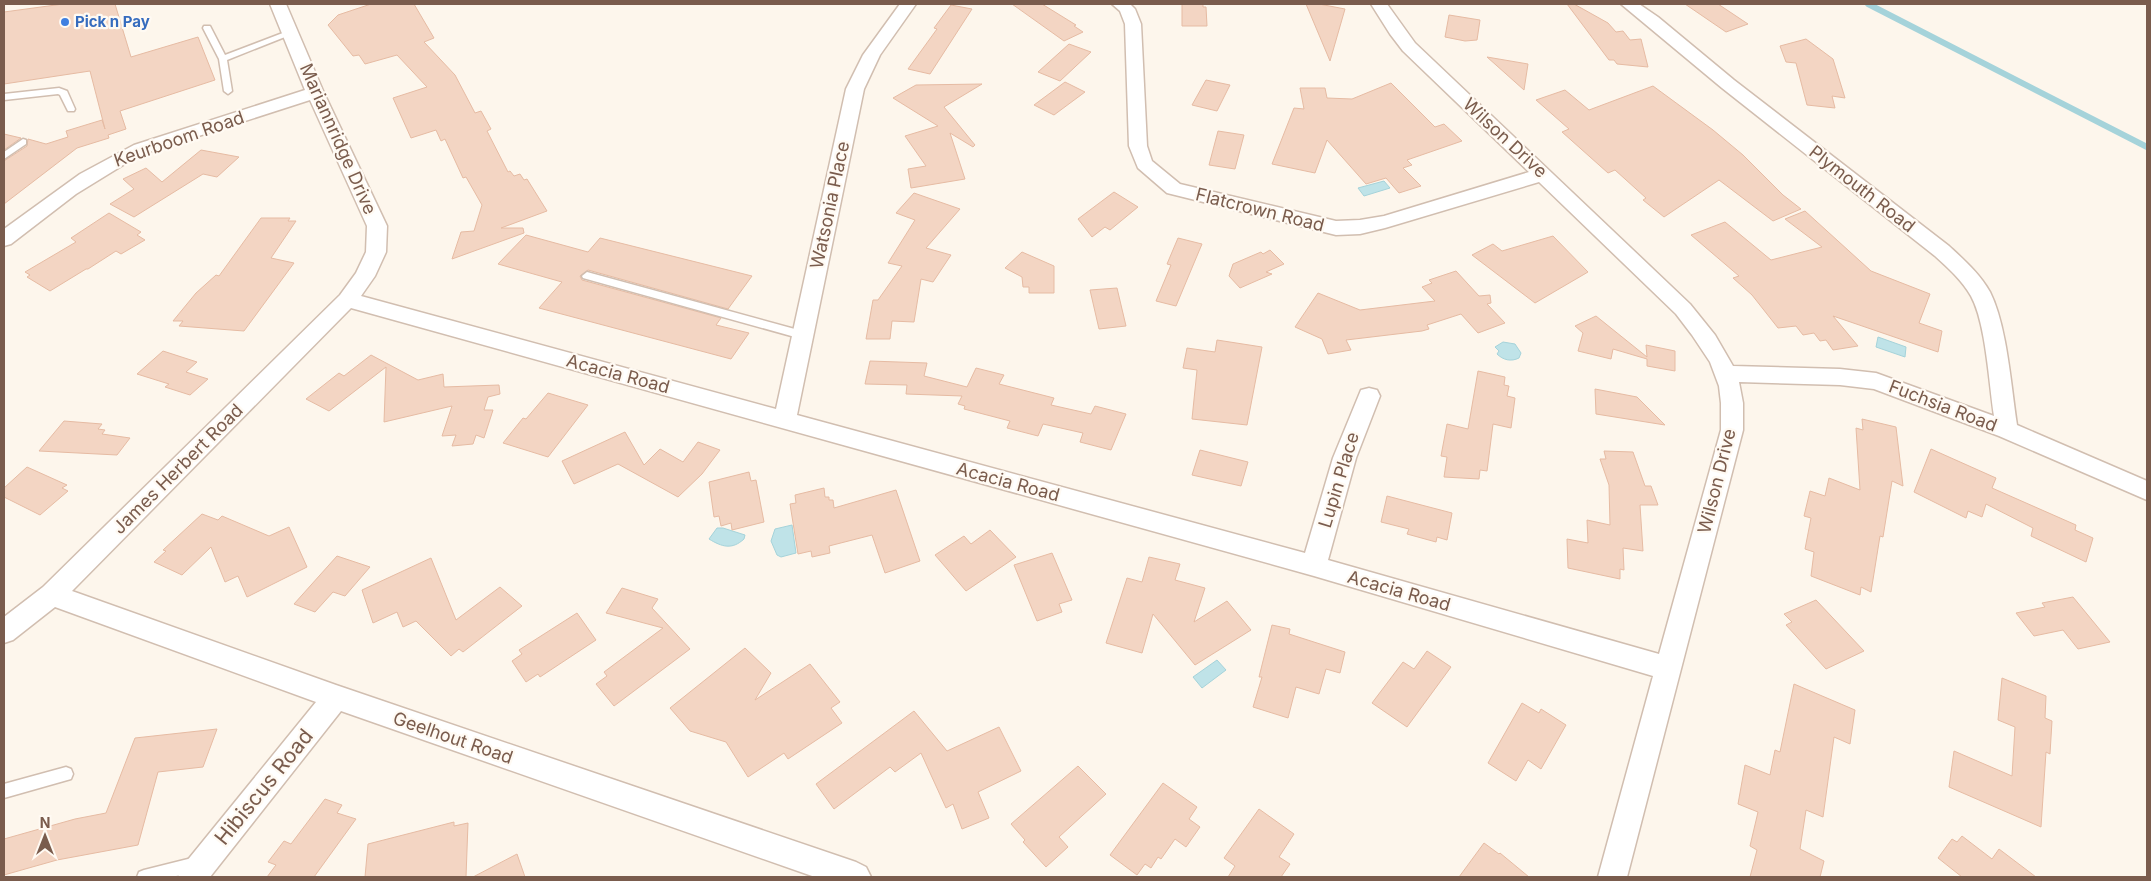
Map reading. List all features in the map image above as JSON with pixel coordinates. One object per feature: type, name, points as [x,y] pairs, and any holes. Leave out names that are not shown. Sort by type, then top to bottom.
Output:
[{"type":"street","name":"Mariannridge Drive","points":[[278,4],[315,93],[377,226],[376,252],[365,276],[347,300]]},
{"type":"street","name":"Watsonia Place","points":[[785,421],[855,89],[861,73],[875,48],[908,4]]},
{"type":"street","name":"Flatcrown Road","points":[[1120,4],[1127,10],[1133,24],[1138,146],[1144,164],[1174,189],[1336,228],[1360,227],[1386,222],[1544,174]]},
{"type":"street","name":"Wilson Drive","points":[[1379,4],[1398,34],[1409,47],[1544,174],[1683,309],[1709,340],[1726,374],[1732,400],[1732,430],[1612,877]]},
{"type":"street","name":"Plymouth Road","points":[[1629,4],[1652,20],[1728,84],[1942,251],[1967,275],[1980,293],[1989,314],[2007,430]]},
{"type":"street","name":"Keurboom Road","points":[[4,239],[83,178],[112,161],[140,149],[315,93]]},
{"type":"street","name":"Acacia Road","points":[[347,300],[1314,566],[1669,669]]},
{"type":"street","name":"James Herbert Road","points":[[4,632],[52,595],[347,300]]},
{"type":"street","points":[[321,325],[343,318],[386,310]]},
{"type":"street","name":"Fuchsia Road","points":[[1726,374],[1840,377],[1876,381],[2007,430],[2147,491]]},
{"type":"street","name":"Lupin Place","points":[[1314,566],[1346,450],[1369,396]]},
{"type":"street","name":"Geelhout Road","points":[[52,595],[336,697],[856,877]]},
{"type":"street","name":"Hibiscus Road","points":[[199,869],[336,697]]},
{"type":"lane","points":[[208,28],[223,58],[228,90]]},
{"type":"lane","points":[[223,58],[291,33]]},
{"type":"lane","points":[[4,97],[59,92],[64,94],[71,109]]},
{"type":"lane","points":[[4,156],[23,142]]},
{"type":"lane","points":[[587,276],[802,335]]},
{"type":"lane","points":[[4,791],[66,774]]},
{"type":"lane","points":[[144,877],[199,869]]},
{"type":"water","points":[[1384,181],[1390,188],[1364,196],[1358,188]]},
{"type":"water","points":[[1878,337],[1906,347],[1905,357],[1876,347]]},
{"type":"water","points":[[1503,342],[1515,344],[1521,353],[1519,358],[1507,360],[1497,354],[1499,351],[1495,347]]},
{"type":"water","points":[[792,525],[796,553],[781,557],[777,555],[771,541],[775,529]]},
{"type":"water","points":[[717,528],[745,535],[744,539],[731,546],[718,544],[709,539]]},
{"type":"water","points":[[1217,660],[1226,670],[1202,688],[1193,677]]},
{"type":"building","points":[[63,4],[115,4],[131,57],[198,37],[215,80],[120,111],[126,129],[108,135],[109,138],[77,148],[4,204],[4,161],[27,146],[28,139],[46,144],[68,137],[66,131],[102,120],[105,129],[90,71],[4,84],[4,12]]},
{"type":"building","points":[[371,4],[414,4],[434,38],[424,42],[455,75],[475,113],[481,111],[491,129],[487,131],[508,172],[510,171],[514,176],[520,174],[524,180],[527,179],[547,211],[501,228],[523,228],[524,233],[452,259],[461,232],[474,231],[482,205],[466,177],[463,178],[445,139],[441,141],[436,130],[411,138],[393,98],[427,87],[397,55],[365,64],[359,55],[353,56],[328,25],[338,15]]},
{"type":"building","points":[[1012,4],[1042,4],[1076,25],[1074,26],[1083,32],[1064,41]]},
{"type":"building","points":[[1182,4],[1203,4],[1203,7],[1206,7],[1207,26],[1182,26]]},
{"type":"building","points":[[1306,4],[1319,4],[1345,9],[1330,61]]},
{"type":"building","points":[[1567,4],[1574,4],[1608,23],[1616,32],[1623,31],[1630,40],[1641,39],[1648,67],[1617,64],[1614,60],[1609,60]]},
{"type":"building","points":[[1685,4],[1718,4],[1748,24],[1726,32]]},
{"type":"building","points":[[951,5],[972,9],[930,74],[908,69],[937,29],[934,28]]},
{"type":"building","points":[[1449,15],[1480,20],[1477,40],[1465,41],[1445,37]]},
{"type":"building","points":[[1806,39],[1833,59],[1845,98],[1832,96],[1835,108],[1807,105],[1796,63],[1786,62],[1780,46]]},
{"type":"building","points":[[1069,44],[1091,52],[1060,81],[1038,72]]},
{"type":"building","points":[[1487,57],[1528,64],[1524,90]]},
{"type":"building","points":[[1206,80],[1230,85],[1217,111],[1192,105]]},
{"type":"building","points":[[1065,82],[1085,92],[1054,115],[1034,105]]},
{"type":"building","points":[[1391,83],[1435,127],[1444,124],[1462,141],[1407,160],[1412,165],[1403,168],[1421,186],[1399,193],[1386,178],[1366,184],[1327,140],[1315,173],[1272,164],[1294,108],[1304,109],[1300,88],[1325,88],[1327,98],[1352,99]]},
{"type":"building","points":[[982,84],[944,107],[975,145],[973,147],[950,133],[965,179],[911,188],[908,169],[926,166],[905,136],[938,126],[893,98],[916,85]]},
{"type":"building","points":[[1653,86],[1713,130],[1743,155],[1783,195],[1801,209],[1773,221],[1719,180],[1664,217],[1643,200],[1646,198],[1615,170],[1608,173],[1562,132],[1569,129],[1536,100],[1565,90],[1589,110]]},
{"type":"building","points":[[1218,131],[1244,135],[1235,169],[1209,165]]},
{"type":"building","points":[[4,134],[21,138],[4,150]]},
{"type":"building","points":[[201,150],[239,157],[217,177],[203,174],[134,217],[110,204],[134,189],[123,179],[146,168],[162,182]]},
{"type":"building","points":[[1114,192],[1138,207],[1110,230],[1105,227],[1092,237],[1078,219]]},
{"type":"building","points":[[914,193],[960,209],[926,248],[951,255],[933,282],[921,279],[914,322],[892,321],[890,339],[866,339],[873,300],[878,300],[902,266],[888,263],[915,220],[896,213]]},
{"type":"building","points":[[1805,211],[1871,271],[1930,294],[1919,323],[1942,331],[1938,352],[1833,316],[1858,346],[1833,350],[1826,340],[1820,341],[1814,333],[1803,335],[1796,326],[1778,328],[1752,295],[1733,278],[1739,276],[1691,235],[1725,222],[1771,260],[1822,247],[1785,219]]},
{"type":"building","points":[[109,213],[141,232],[137,235],[145,240],[121,254],[116,251],[50,291],[27,277],[30,275],[25,272],[76,242],[71,238]]},
{"type":"building","points":[[261,218],[290,218],[288,221],[296,221],[271,258],[294,263],[244,331],[179,326],[183,321],[173,321],[196,293],[216,275],[219,276]]},
{"type":"building","points":[[526,235],[588,252],[600,238],[752,276],[728,309],[588,270],[580,276],[582,280],[721,318],[716,325],[749,333],[731,359],[539,308],[562,282],[498,264]]},
{"type":"building","points":[[1553,236],[1588,272],[1535,303],[1472,255],[1493,244],[1502,251]]},
{"type":"building","points":[[1178,238],[1202,244],[1176,306],[1156,301],[1171,265],[1167,264]]},
{"type":"building","points":[[1270,250],[1284,264],[1266,272],[1272,274],[1240,288],[1229,276],[1233,264]]},
{"type":"building","points":[[1022,252],[1054,266],[1054,293],[1029,293],[1029,287],[1023,287],[1022,277],[1005,268]]},
{"type":"building","points":[[1456,271],[1479,296],[1490,295],[1491,303],[1487,304],[1505,323],[1478,333],[1461,314],[1427,325],[1429,329],[1422,331],[1346,340],[1351,350],[1328,354],[1322,339],[1295,327],[1318,293],[1360,310],[1435,301],[1422,287],[1432,283],[1429,280]]},
{"type":"building","points":[[1117,288],[1126,326],[1099,329],[1090,290]]},
{"type":"building","points":[[1596,316],[1647,357],[1646,345],[1675,351],[1675,371],[1647,366],[1647,359],[1613,349],[1611,359],[1578,351],[1583,333],[1575,326]]},
{"type":"building","points":[[1217,340],[1262,347],[1247,425],[1192,419],[1197,370],[1183,368],[1187,348],[1215,352]]},
{"type":"building","points":[[163,351],[197,362],[186,372],[208,379],[190,395],[165,387],[169,384],[137,374]]},
{"type":"building","points":[[371,355],[418,380],[443,374],[444,387],[499,385],[500,394],[488,397],[484,410],[493,410],[484,438],[476,435],[473,444],[452,446],[456,435],[442,436],[452,406],[384,422],[386,367],[329,411],[306,399],[339,373],[344,376]]},
{"type":"building","points":[[870,361],[927,363],[924,376],[967,387],[976,368],[1004,375],[999,384],[1054,398],[1051,405],[1091,414],[1095,406],[1126,414],[1111,450],[1080,442],[1083,433],[1043,424],[1038,436],[1007,428],[1010,421],[964,409],[965,406],[958,404],[962,396],[906,394],[907,385],[865,384]]},
{"type":"building","points":[[1478,371],[1505,377],[1504,385],[1509,386],[1507,396],[1515,398],[1511,428],[1493,424],[1487,471],[1480,470],[1479,479],[1444,477],[1447,457],[1441,456],[1447,424],[1468,429]]},
{"type":"building","points":[[1595,389],[1637,397],[1665,425],[1596,414]]},
{"type":"building","points":[[548,393],[588,405],[548,457],[503,443],[523,418],[526,419]]},
{"type":"building","points":[[1862,419],[1896,427],[1903,486],[1892,481],[1883,537],[1880,536],[1871,592],[1861,587],[1860,595],[1811,576],[1814,552],[1805,549],[1811,518],[1804,516],[1810,491],[1825,496],[1829,478],[1860,490],[1856,428],[1863,430]]},
{"type":"building","points":[[64,421],[102,424],[98,429],[105,430],[102,434],[130,438],[117,455],[39,451]]},
{"type":"building","points":[[625,432],[644,465],[660,449],[683,462],[698,442],[720,450],[702,474],[678,497],[618,464],[574,484],[562,461]]},
{"type":"building","points":[[1931,449],[1996,478],[1992,488],[2076,525],[2075,530],[2093,538],[2086,562],[2031,536],[2033,528],[1986,504],[1982,517],[1968,511],[1966,518],[1914,492]]},
{"type":"building","points":[[1200,450],[1248,462],[1241,486],[1192,475]]},
{"type":"building","points":[[1604,451],[1633,452],[1645,486],[1651,486],[1658,505],[1640,505],[1643,551],[1623,548],[1624,570],[1620,569],[1620,579],[1568,568],[1567,539],[1588,543],[1587,520],[1610,525],[1609,485],[1600,459],[1606,459]]},
{"type":"building","points":[[27,467],[67,485],[62,488],[68,491],[40,515],[4,497],[4,488]]},
{"type":"building","points":[[749,472],[751,481],[756,480],[764,522],[732,530],[731,523],[721,526],[719,516],[714,517],[709,482]]},
{"type":"building","points":[[824,488],[825,497],[833,500],[834,508],[896,490],[920,561],[885,573],[872,535],[829,546],[830,553],[812,557],[811,551],[798,554],[790,504],[796,503],[795,495]]},
{"type":"building","points":[[1387,496],[1452,513],[1447,540],[1437,537],[1436,542],[1407,534],[1409,529],[1381,522]]},
{"type":"building","points":[[202,514],[218,520],[222,516],[269,536],[289,527],[307,567],[247,597],[238,576],[225,582],[211,547],[182,575],[154,562],[166,551],[163,550]]},
{"type":"building","points":[[990,530],[1016,557],[966,591],[935,555],[964,536],[971,544]]},
{"type":"building","points":[[1052,553],[1072,600],[1059,604],[1062,612],[1037,621],[1014,565]]},
{"type":"building","points":[[337,556],[370,567],[345,596],[333,592],[315,612],[294,604]]},
{"type":"building","points":[[1149,557],[1180,564],[1175,580],[1205,588],[1194,622],[1227,601],[1251,630],[1195,665],[1153,614],[1142,653],[1106,643],[1127,578],[1142,582]]},
{"type":"building","points":[[431,558],[456,620],[500,587],[522,606],[463,652],[459,649],[451,656],[416,621],[403,627],[397,612],[373,623],[362,590]]},
{"type":"building","points":[[622,588],[658,599],[652,608],[690,649],[614,706],[596,684],[607,676],[604,672],[663,628],[606,613]]},
{"type":"building","points":[[2073,597],[2110,642],[2078,649],[2063,630],[2034,636],[2016,613],[2045,607],[2042,603]]},
{"type":"building","points":[[1816,600],[1864,651],[1826,669],[1786,625],[1792,622],[1784,614]]},
{"type":"building","points":[[577,613],[596,640],[540,677],[538,674],[526,682],[512,661],[522,654],[519,650]]},
{"type":"building","points":[[1272,625],[1290,629],[1289,634],[1345,652],[1340,673],[1326,669],[1319,694],[1296,687],[1288,718],[1253,707],[1262,677],[1259,677]]},
{"type":"building","points":[[745,648],[771,673],[755,700],[810,664],[840,702],[831,708],[842,723],[788,759],[784,753],[748,777],[726,742],[690,731],[670,708]]},
{"type":"building","points":[[1427,651],[1451,667],[1407,727],[1372,703],[1403,662],[1414,669]]},
{"type":"building","points":[[2002,678],[2046,696],[2045,718],[2052,721],[2050,754],[2046,752],[2041,827],[1949,787],[1954,751],[2012,776],[2015,727],[1998,720]]},
{"type":"building","points":[[1794,684],[1855,710],[1850,744],[1834,737],[1823,817],[1806,810],[1800,849],[1824,861],[1820,877],[1750,877],[1757,850],[1750,846],[1758,812],[1738,804],[1745,765],[1770,775],[1775,750],[1780,752]]},
{"type":"building","points":[[1522,703],[1539,713],[1541,709],[1566,725],[1541,769],[1528,760],[1516,781],[1488,763]]},
{"type":"building","points":[[914,711],[947,751],[999,727],[1021,771],[978,792],[989,818],[962,829],[953,804],[946,808],[921,753],[895,772],[890,767],[834,809],[816,784]]},
{"type":"building","points":[[217,729],[203,767],[158,772],[138,845],[57,860],[4,875],[4,839],[75,819],[106,813],[135,738]]},
{"type":"building","points":[[1078,766],[1106,794],[1059,837],[1068,847],[1046,867],[1023,842],[1025,840],[1011,824]]},
{"type":"building","points":[[1163,783],[1197,807],[1189,819],[1200,827],[1186,847],[1175,839],[1161,859],[1158,857],[1151,868],[1145,864],[1137,875],[1110,855]]},
{"type":"building","points":[[325,799],[342,805],[337,813],[356,819],[314,877],[267,877],[276,865],[268,862],[284,841],[291,844]]},
{"type":"building","points":[[1259,809],[1294,834],[1279,857],[1290,864],[1281,877],[1228,877],[1235,866],[1224,858]]},
{"type":"building","points":[[454,822],[454,826],[468,823],[466,877],[365,877],[368,844]]},
{"type":"building","points":[[1962,836],[1992,859],[1999,849],[2036,877],[1962,877],[1938,858],[1952,839],[1957,842]]},
{"type":"building","points":[[1484,843],[1500,853],[1529,877],[1459,877]]},
{"type":"building","points":[[517,854],[525,877],[473,877]]},
{"type":"waterway","points":[[1868,4],[2147,147]]},
{"type":"place","name":"Pick n Pay","points":[[65,22]]}]
